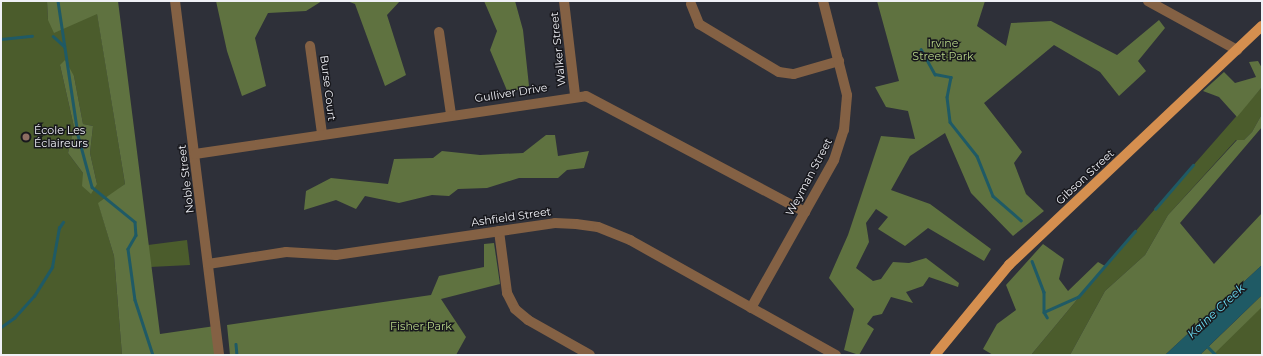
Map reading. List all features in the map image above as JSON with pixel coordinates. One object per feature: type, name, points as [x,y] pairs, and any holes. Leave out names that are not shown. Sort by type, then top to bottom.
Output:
[{"type":"main road","name":"Gibson Street","points":[[935,355],[1015,260],[1262,26]]},
{"type":"street","name":"Noble Street","points":[[175,1],[220,355]]},
{"type":"street","name":"Walker Street","points":[[564,1],[575,95]]},
{"type":"street","name":"Weyman Street","points":[[751,308],[834,160],[844,130],[847,95],[823,1]]},
{"type":"street","points":[[1148,1],[1237,50]]},
{"type":"street","points":[[691,4],[699,24],[779,72],[794,74],[838,61]]},
{"type":"street","points":[[439,32],[451,114]]},
{"type":"street","name":"Burse Court","points":[[310,46],[322,134]]},
{"type":"street","name":"Gulliver Drive","points":[[195,154],[575,95],[586,96],[804,212]]},
{"type":"street","name":"Ashfield Street","points":[[208,264],[286,252],[336,255],[555,223],[598,227],[630,240],[836,355]]},
{"type":"street","points":[[499,231],[507,293],[515,309],[528,320],[590,355]]},
{"type":"green space","points":[[1,1],[47,1],[48,20],[97,13],[125,184],[99,205],[114,256],[122,355],[1,355]],"holes":[[[60,65],[74,76],[83,124],[93,126],[90,153],[97,184],[83,173],[68,153],[74,127]]]},
{"type":"green space","points":[[47,1],[118,1],[160,334],[215,326],[219,355],[122,355],[114,256],[98,203],[125,184],[97,14],[54,33],[48,20]]},
{"type":"green space","points":[[216,1],[322,1],[306,11],[268,13],[255,38],[266,86],[242,96],[227,51]]},
{"type":"green space","points":[[347,1],[400,1],[387,15],[406,75],[385,86],[355,4]]},
{"type":"green space","points":[[484,1],[515,1],[523,30],[529,86],[508,93],[490,50],[497,31]]},
{"type":"green space","name":"Irvine Street Park","points":[[877,1],[985,1],[977,26],[1006,46],[1011,23],[1051,21],[1117,55],[1159,20],[1165,28],[1138,61],[1146,71],[1119,96],[1100,72],[1054,45],[984,103],[1022,152],[1014,163],[1026,194],[1044,211],[1013,236],[971,193],[945,133],[910,156],[891,190],[930,204],[991,249],[984,261],[928,228],[905,246],[878,229],[888,217],[876,209],[866,223],[869,242],[856,268],[873,281],[881,279],[893,262],[909,263],[926,258],[959,283],[958,287],[929,277],[923,286],[906,292],[913,303],[891,297],[882,314],[873,316],[867,324],[874,329],[859,355],[844,350],[854,309],[829,278],[848,235],[881,136],[915,139],[908,111],[886,107],[875,87],[899,81]]},
{"type":"green space","points":[[65,60],[74,76],[83,124],[93,126],[90,153],[97,184],[91,194],[82,186],[83,173],[68,153],[74,127],[60,65]]},
{"type":"green space","points":[[1258,61],[1262,68],[1262,87],[1237,117],[1219,97],[1203,91],[1224,72],[1235,83],[1256,77],[1249,62]]},
{"type":"green space","points":[[1262,87],[1262,114],[1252,132],[1244,140],[1236,140],[1168,215],[1145,255],[1105,291],[1070,355],[1031,355],[1105,266]]},
{"type":"green space","points":[[1262,114],[1262,127],[1180,223],[1214,264],[1262,213],[1262,265],[1165,355],[1070,355],[1105,291],[1145,255],[1168,215],[1237,140],[1244,140],[1252,132]]},
{"type":"green space","points":[[546,135],[555,135],[558,156],[589,151],[584,168],[567,170],[558,178],[519,178],[487,188],[458,189],[449,196],[432,195],[399,203],[365,196],[356,209],[336,200],[304,210],[306,191],[331,178],[388,184],[394,159],[433,158],[442,151],[480,155],[523,153]]},
{"type":"green space","points":[[187,240],[190,265],[150,267],[148,245]]},
{"type":"green space","name":"Fisher Park","points":[[494,243],[500,284],[441,299],[466,337],[456,355],[230,355],[227,325],[431,295],[439,276],[484,267],[484,244]]},
{"type":"green space","points":[[1043,244],[1064,259],[1059,279],[1068,291],[1098,262],[1105,266],[1031,355],[993,355],[983,349],[997,324],[1016,310],[1006,285]]},
{"type":"green space","points":[[1262,295],[1262,307],[1213,355],[1200,355]]},
{"type":"green space","points":[[1262,307],[1262,355],[1200,355],[1222,334]]},
{"type":"water","name":"Kaine Creek","points":[[1262,265],[1262,295],[1200,355],[1165,355]]},
{"type":"waterway","points":[[58,1],[78,135],[92,187],[135,222],[136,235],[128,249],[135,300],[153,355]]},
{"type":"waterway","points":[[1,39],[32,36]]},
{"type":"waterway","points":[[53,36],[64,46]]},
{"type":"waterway","points":[[921,49],[935,74],[951,77],[947,97],[950,122],[977,156],[993,196],[1021,220]]},
{"type":"waterway","points":[[1155,209],[1193,165]]},
{"type":"waterway","points":[[1,327],[14,318],[34,296],[52,267],[59,228],[63,222]]},
{"type":"waterway","points":[[1044,312],[1078,297],[1135,231]]},
{"type":"waterway","points":[[1032,261],[1044,292],[1044,312],[1047,317]]},
{"type":"waterway","points":[[236,344],[237,355]]},
{"type":"waterway","points":[[1208,347],[1216,355]]},
{"type":"place","name":"École Les Éclaireurs","points":[[26,137]]}]
